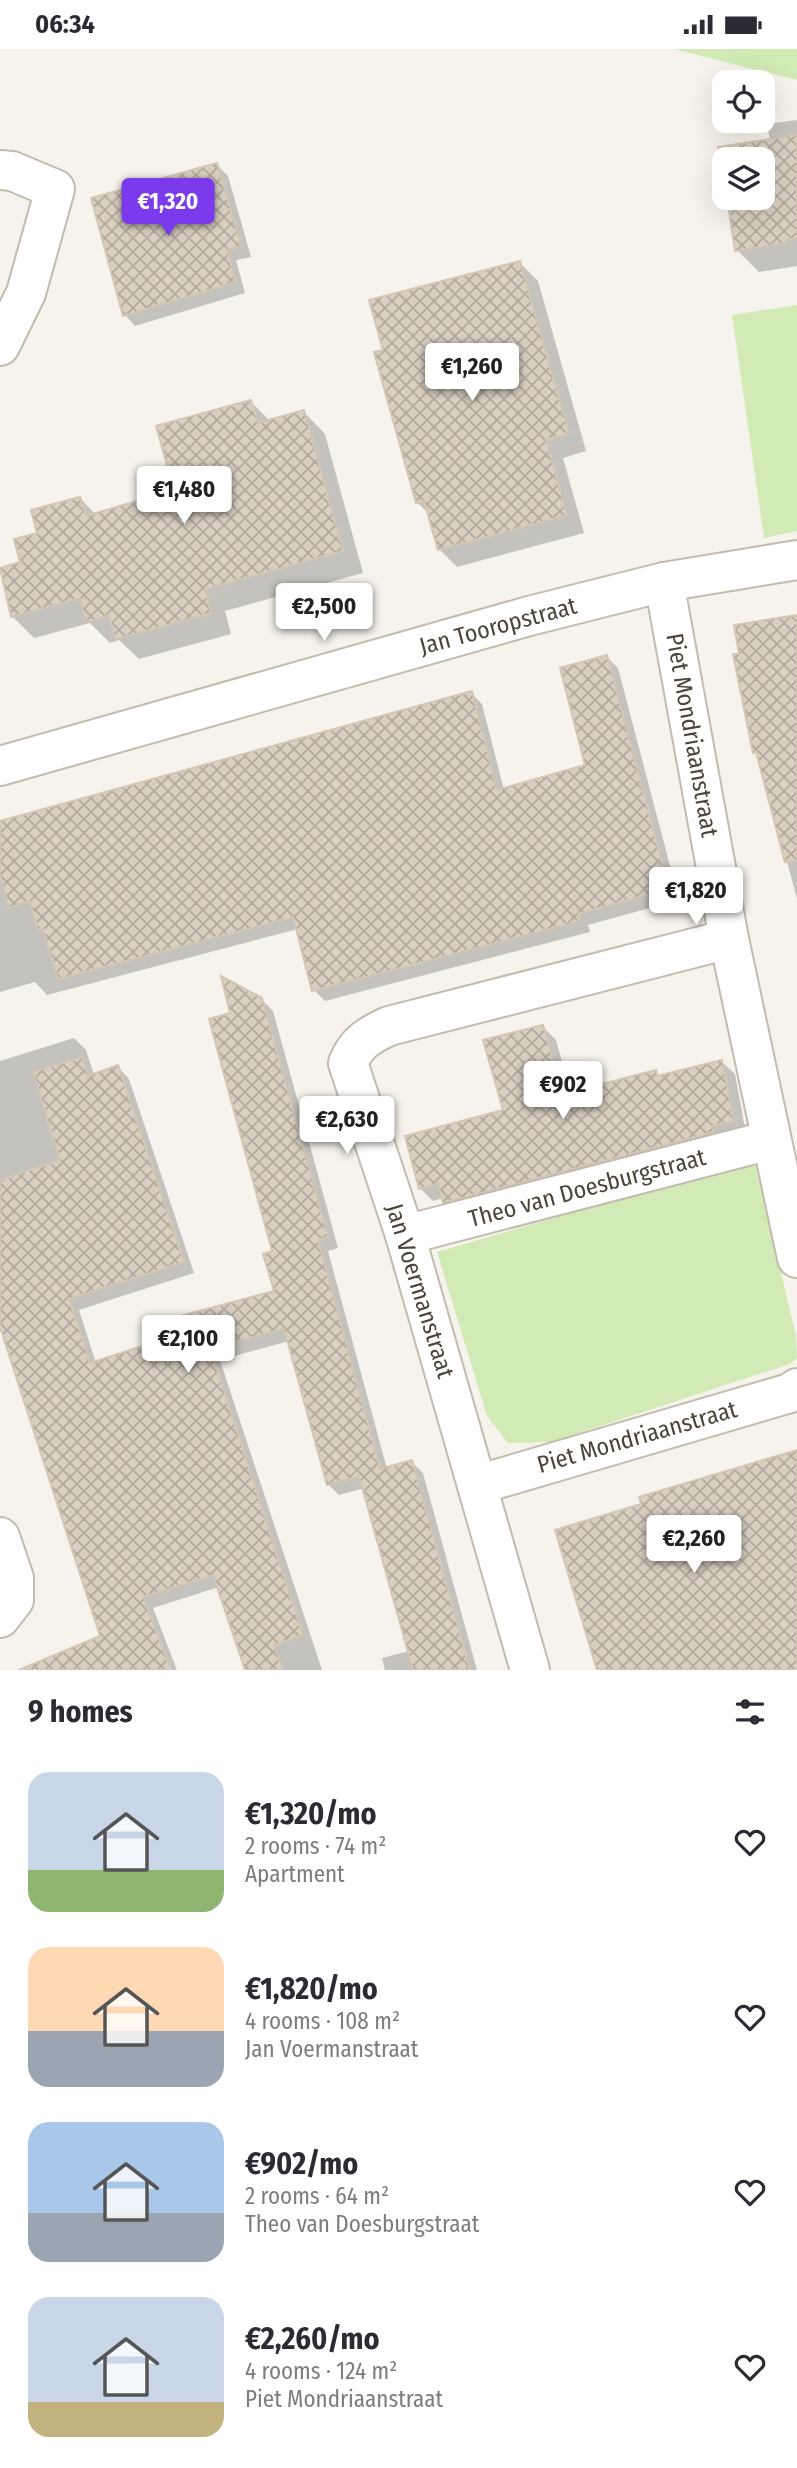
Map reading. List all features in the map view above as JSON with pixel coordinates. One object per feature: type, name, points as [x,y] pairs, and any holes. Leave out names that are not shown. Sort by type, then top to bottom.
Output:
[{"type":"street","points":[[0,170],[12,171],[55,189],[26,293],[0,346]]},
{"type":"street","name":"Jan Tooropstraat","points":[[0,765],[516,619],[664,582],[797,560]]},
{"type":"street","name":"Piet Mondriaanstraat","points":[[664,582],[729,939],[797,1258]]},
{"type":"street","name":"Jan Voermanstraat","points":[[530,1670],[405,1235],[348,1063],[354,1050],[366,1037],[389,1026],[729,939]]},
{"type":"street","name":"Theo van Doesburgstraat","points":[[405,1235],[770,1140]]},
{"type":"street","name":"Piet Mondriaanstraat","points":[[477,1485],[790,1393],[797,1388]]},
{"type":"street","points":[[0,1537],[14,1578],[14,1600],[0,1618]]},
{"type":"green space","points":[[674,49],[797,49],[797,80],[775,74],[775,70],[757,70]]},
{"type":"green space","points":[[797,305],[797,531],[764,538],[732,315]]},
{"type":"green space","points":[[754,1160],[796,1336],[797,1358],[790,1364],[551,1442],[508,1443],[487,1416],[437,1252]]},
{"type":"building","points":[[797,135],[797,238],[786,240],[786,243],[735,251],[729,210],[775,210],[775,147],[718,147]]},
{"type":"building","points":[[217,163],[241,246],[227,250],[236,282],[123,316],[91,198]]},
{"type":"building","points":[[520,261],[569,433],[546,440],[567,515],[438,550],[424,501],[416,503],[374,352],[383,350],[369,300]]},
{"type":"building","points":[[251,400],[258,423],[304,410],[343,551],[205,589],[211,613],[116,639],[109,615],[86,622],[80,598],[11,617],[0,568],[20,562],[14,539],[37,533],[31,510],[80,497],[86,516],[174,490],[156,426]]},
{"type":"building","points":[[797,615],[797,860],[785,862],[756,752],[753,753],[733,654],[739,654],[734,625]]},
{"type":"building","points":[[607,655],[669,889],[578,914],[580,921],[312,991],[293,917],[58,979],[43,929],[38,930],[30,901],[9,908],[0,875],[0,821],[472,691],[497,790],[585,765],[560,668]]},
{"type":"building","points":[[221,976],[262,998],[328,1237],[318,1240],[380,1469],[412,1460],[470,1670],[413,1670],[359,1476],[327,1485],[284,1329],[210,1348],[303,1635],[274,1645],[283,1670],[245,1670],[213,1575],[143,1597],[171,1670],[19,1670],[100,1636],[0,1327],[0,1180],[60,1160],[33,1072],[82,1057],[88,1076],[118,1065],[184,1262],[69,1299],[90,1363],[183,1333],[177,1317],[274,1291],[263,1254],[272,1251],[209,1019],[230,1013]]},
{"type":"building","points":[[543,1025],[563,1094],[656,1070],[657,1076],[722,1060],[734,1121],[712,1126],[714,1132],[443,1203],[438,1183],[419,1189],[405,1136],[503,1110],[483,1040]]},
{"type":"building","points":[[797,1450],[797,1670],[597,1670],[555,1530],[641,1504],[639,1497]]}]
